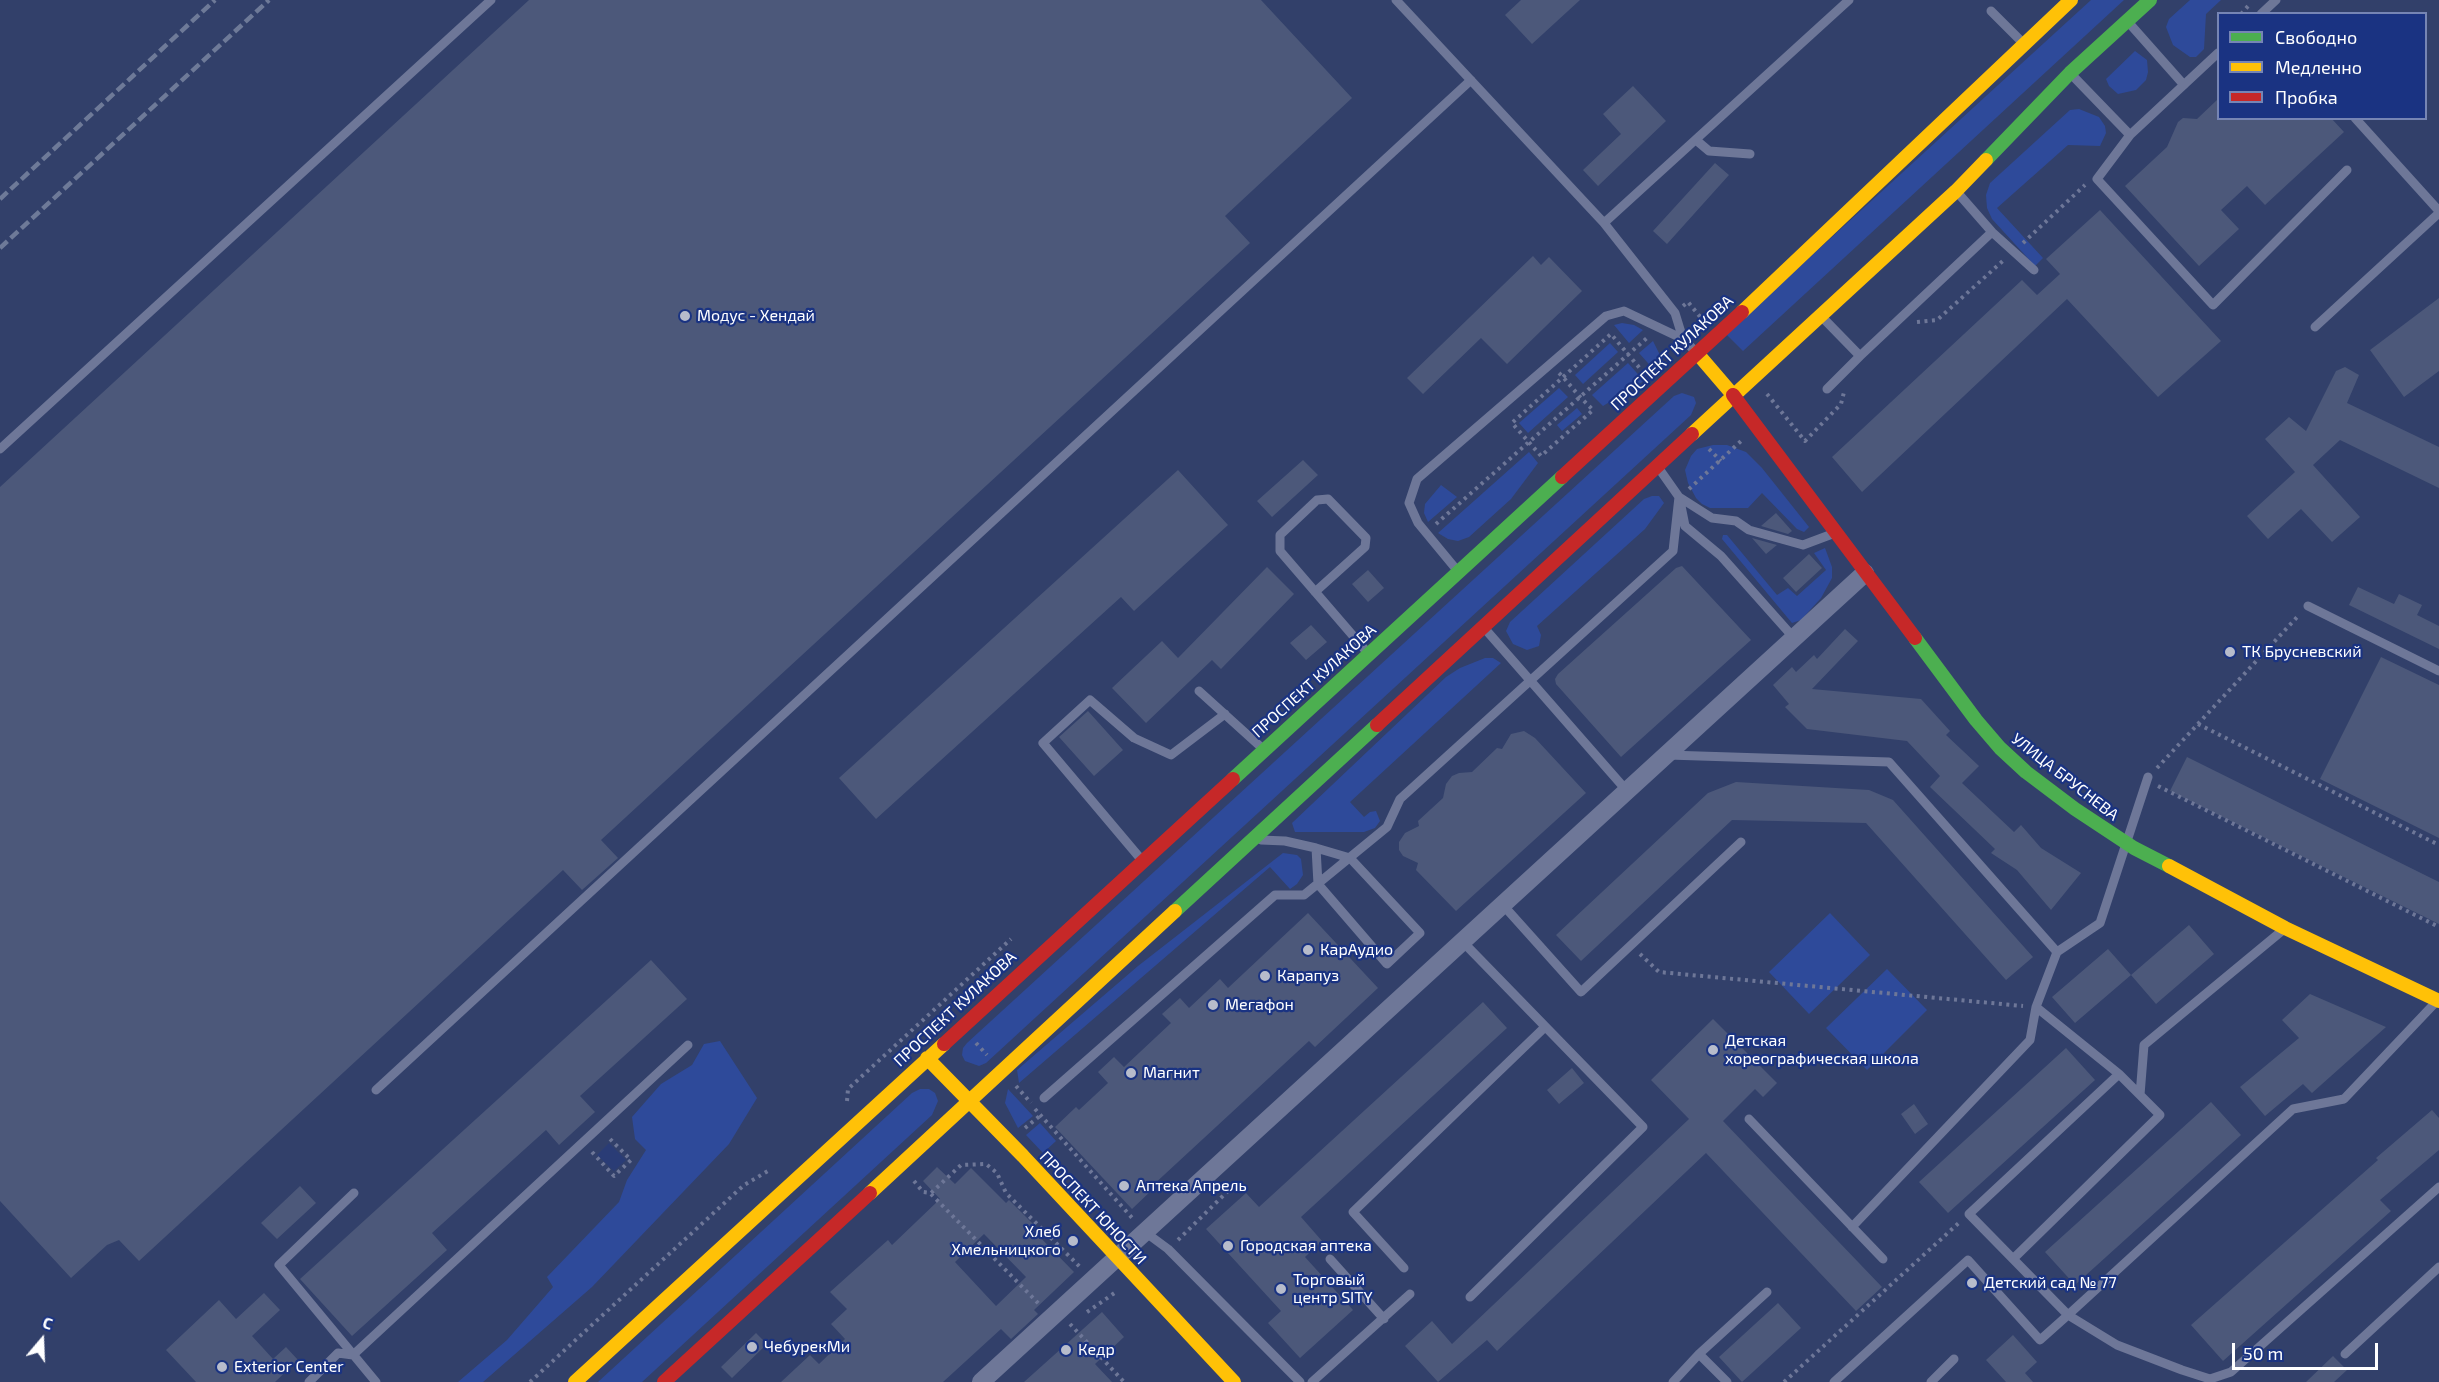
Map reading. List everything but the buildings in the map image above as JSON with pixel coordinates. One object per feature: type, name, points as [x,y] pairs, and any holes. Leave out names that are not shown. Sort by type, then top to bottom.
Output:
[{"type":"main road","name":"ПРОСПЕКТ КУЛАКОВА","points":[[575,1382],[1697,353],[2071,0]]},
{"type":"main road","points":[[664,1382],[1956,190],[2070,73],[2150,0]]},
{"type":"main road","name":"УЛИЦА БРУСНЕВА","points":[[1697,353],[1733,395],[1976,720],[2000,748],[2026,772],[2075,809],[2127,843],[2285,928],[2438,1001]]},
{"type":"main road","name":"ПРОСПЕКТ ЮНОСТИ","points":[[927,1058],[969,1099],[1234,1382]]},
{"type":"street","points":[[981,1382],[1865,573]]},
{"type":"lane","points":[[0,449],[491,0]]},
{"type":"lane","points":[[1396,0],[1604,223],[1675,313],[1683,339]]},
{"type":"lane","points":[[1604,223],[1849,0]]},
{"type":"lane","points":[[2263,12],[2276,0]]},
{"type":"lane","points":[[1991,11],[2023,44]]},
{"type":"lane","points":[[2127,21],[2184,85]]},
{"type":"lane","points":[[2217,54],[2130,135],[2097,179],[2213,305],[2347,170]]},
{"type":"lane","points":[[2070,73],[2130,135]]},
{"type":"lane","points":[[376,1090],[1472,80]]},
{"type":"lane","points":[[2315,327],[2439,212],[2357,120]]},
{"type":"lane","points":[[1696,140],[1708,151],[1750,154]]},
{"type":"lane","points":[[1956,190],[1992,232],[2034,270]]},
{"type":"lane","points":[[1827,388],[1992,232]]},
{"type":"lane","points":[[1458,571],[1418,523],[1409,503],[1417,479],[1606,316],[1624,311],[1683,339],[1697,353]]},
{"type":"lane","points":[[1820,315],[1860,356]]},
{"type":"lane","points":[[1657,466],[1679,497],[1712,518],[1736,520],[1749,530],[1803,545],[1835,533]]},
{"type":"lane","points":[[1679,497],[1685,526],[1721,556],[1794,638]]},
{"type":"lane","points":[[1044,1098],[1275,895],[1304,895],[1387,827],[1400,799],[1673,552],[1679,497]]},
{"type":"lane","points":[[1315,592],[1365,547],[1366,538],[1328,499],[1317,500],[1280,535],[1280,551],[1315,592],[1368,654]]},
{"type":"lane","points":[[2308,606],[2439,671]]},
{"type":"lane","points":[[1483,626],[1627,791]]},
{"type":"lane","points":[[1199,691],[1264,749]]},
{"type":"lane","points":[[1142,861],[1042,743],[1090,700],[1134,738],[1171,755],[1225,714]]},
{"type":"lane","points":[[1666,755],[1889,762],[2057,952]]},
{"type":"lane","points":[[1852,1227],[2030,1040],[2036,1008],[2057,952],[2100,923],[2147,778]]},
{"type":"lane","points":[[1251,839],[1285,841],[1317,848],[1350,858],[1420,933],[1387,964],[1318,884],[1317,848]]},
{"type":"lane","points":[[1503,904],[1581,992],[1741,842]]},
{"type":"lane","points":[[2140,1095],[2144,1045],[2285,928]]},
{"type":"lane","points":[[1462,941],[1643,1127],[1470,1297]]},
{"type":"lane","points":[[1834,1382],[1968,1260],[2040,1340],[2294,1109],[2344,1099],[2438,1001]]},
{"type":"lane","points":[[2014,1258],[2160,1115],[2119,1074],[2036,1008]]},
{"type":"lane","points":[[1404,1268],[1353,1212],[1545,1027]]},
{"type":"lane","points":[[353,1355],[688,1045]]},
{"type":"lane","points":[[2119,1074],[1969,1214],[2068,1315],[2117,1345],[2182,1370],[2210,1379],[2231,1372],[2439,1187]]},
{"type":"lane","points":[[1749,1119],[1883,1259]]},
{"type":"lane","points":[[354,1193],[279,1264],[376,1382]]},
{"type":"lane","points":[[1145,1232],[1168,1249],[1300,1382]]},
{"type":"lane","points":[[1330,1259],[1384,1319]]},
{"type":"lane","points":[[2345,1354],[2439,1267]]},
{"type":"lane","points":[[1673,1382],[1699,1354],[1767,1292]]},
{"type":"lane","points":[[1312,1382],[1410,1294]]},
{"type":"lane","points":[[309,1382],[338,1353],[353,1355]]},
{"type":"lane","points":[[1699,1354],[1727,1382]]},
{"type":"lane","points":[[1930,1382],[1954,1359]]},
{"type":"path","points":[[1675,313],[1688,302],[1704,320]]},
{"type":"path","points":[[1433,527],[1659,327]]},
{"type":"path","points":[[1551,364],[1563,377],[1580,397],[1593,410],[1541,456],[1512,423],[1563,377],[1611,334]]},
{"type":"path","points":[[1761,387],[1805,441]]},
{"type":"path","points":[[1679,497],[1712,470],[1742,440],[1749,447]]},
{"type":"path","points":[[2308,606],[2147,778],[2439,927]]},
{"type":"path","points":[[2198,724],[2439,844]]},
{"type":"path","points":[[846,1107],[848,1089],[1011,939]]},
{"type":"path","points":[[1631,945],[1659,972],[2036,1008]]},
{"type":"path","points":[[971,1038],[990,1059]]},
{"type":"path","points":[[1014,1084],[1145,1232]]},
{"type":"path","points":[[1021,1132],[1041,1115]]},
{"type":"path","points":[[591,1134],[600,1144]]},
{"type":"path","points":[[609,1136],[631,1160],[614,1176],[592,1152],[600,1144],[609,1136]]},
{"type":"path","points":[[931,1193],[961,1165],[986,1164],[997,1173],[1006,1192],[1092,1280],[1107,1299]]},
{"type":"path","points":[[530,1382],[744,1185],[770,1170]]},
{"type":"path","points":[[913,1180],[923,1192],[931,1193],[1052,1317],[1070,1324],[1125,1382]]},
{"type":"path","points":[[1168,1249],[1233,1186]]},
{"type":"path","points":[[1784,1382],[1969,1214]]},
{"type":"path","points":[[1070,1324],[1116,1292]]},
{"type":"shaded area","points":[[2091,0],[2124,0],[1743,351],[1726,334]]},
{"type":"shaded area","points":[[2190,0],[2221,0],[2206,14],[2204,49],[2196,57],[2190,57],[2173,45],[2166,27],[2169,19]]},
{"type":"shaded area","points":[[2135,51],[2147,60],[2146,80],[2136,90],[2118,94],[2109,86],[2106,79]]},
{"type":"shaded area","points":[[2079,109],[2099,117],[2105,126],[2106,133],[2100,146],[2068,145],[1997,208],[2043,258],[2035,266],[1992,219],[1987,208],[1986,195],[1990,183],[2070,110]]},
{"type":"shaded area","points":[[1622,323],[1634,325],[1643,330],[1629,343],[1614,325]]},
{"type":"shaded area","points":[[1653,341],[1659,353],[1659,362],[1655,371],[1639,353]]},
{"type":"shaded area","points":[[1610,343],[1618,352],[1583,384],[1575,375]]},
{"type":"shaded area","points":[[1628,363],[1644,381],[1603,406],[1592,395]]},
{"type":"shaded area","points":[[1559,388],[1568,397],[1528,433],[1519,423]]},
{"type":"shaded area","points":[[1682,393],[1694,397],[1696,403],[1691,415],[986,1063],[979,1066],[965,1061],[962,1055],[967,1043],[1674,396]]},
{"type":"shaded area","points":[[1577,408],[1582,414],[1562,431],[1557,425]]},
{"type":"shaded area","points":[[1713,445],[1727,445],[1746,452],[1762,468],[1809,527],[1804,532],[1797,529],[1762,493],[1748,508],[1710,508],[1702,504],[1688,483],[1685,470],[1697,449]]},
{"type":"shaded area","points":[[1529,452],[1538,463],[1511,499],[1469,537],[1458,541],[1448,539],[1438,533]]},
{"type":"shaded area","points":[[1441,485],[1457,497],[1428,522],[1424,513],[1425,504]]},
{"type":"shaded area","points":[[1659,496],[1664,503],[1645,529],[1537,626],[1541,635],[1539,646],[1527,650],[1513,644],[1506,631],[1510,622],[1644,499]]},
{"type":"shaded area","points":[[1723,535],[1727,535],[1777,595],[1788,588],[1797,596],[1826,570],[1814,553],[1825,548],[1832,567],[1832,578],[1821,598],[1801,620],[1792,623],[1722,539]]},
{"type":"shaded area","points":[[1485,658],[1493,658],[1501,663],[1350,802],[1364,817],[1376,811],[1380,821],[1375,828],[1364,832],[1295,832],[1292,823],[1446,677],[1460,668]]},
{"type":"shaded area","points":[[1283,853],[1297,855],[1301,859],[1303,875],[1297,884],[1290,889],[1270,867],[1019,1083],[1017,1070],[1138,966]]},
{"type":"shaded area","points":[[1830,913],[1870,955],[1809,1014],[1769,972]]},
{"type":"shaded area","points":[[1887,969],[1927,1010],[1867,1070],[1826,1028]]},
{"type":"shaded area","points":[[720,1041],[757,1098],[729,1144],[592,1287],[483,1382],[458,1382],[507,1340],[553,1287],[547,1277],[619,1202],[627,1180],[646,1150],[635,1139],[632,1117],[661,1084],[692,1065],[704,1044]]},
{"type":"shaded area","points":[[920,1089],[929,1089],[935,1093],[938,1101],[932,1115],[642,1382],[598,1382],[912,1093]]},
{"type":"shaded area","points":[[1008,1089],[1033,1116],[1018,1128],[1005,1103]]},
{"type":"shaded area","points":[[1040,1123],[1056,1141],[1043,1153],[1026,1135]]},
{"type":"shaded area","points":[[609,1143],[626,1160],[614,1171],[597,1155]]},
{"type":"railway","points":[[0,199],[215,0]]},
{"type":"railway","points":[[0,248],[269,0]]},
{"type":"traffic: fast","points":[[1986,160],[2070,73],[2150,0]]},
{"type":"traffic: fast","points":[[1233,779],[1562,477]]},
{"type":"traffic: fast","points":[[1915,638],[1976,720],[2000,748],[2026,772],[2075,809],[2134,848],[2169,866]]},
{"type":"traffic: fast","points":[[1175,911],[1377,725]]},
{"type":"traffic: slow","points":[[1742,312],[2071,0]]},
{"type":"traffic: slow","points":[[1692,434],[1956,191],[1986,160]]},
{"type":"traffic: slow","points":[[1697,353],[1733,395]]},
{"type":"traffic: slow","points":[[2169,866],[2285,928],[2439,1001]]},
{"type":"traffic: slow","points":[[870,1193],[1175,911]]},
{"type":"traffic: slow","points":[[575,1382],[944,1044]]},
{"type":"traffic: slow","points":[[927,1058],[1023,1156],[1234,1382]]},
{"type":"traffic: jam","points":[[1562,477],[1742,312]]},
{"type":"traffic: jam","points":[[1733,395],[1915,638]]},
{"type":"traffic: jam","points":[[1377,725],[1692,434]]},
{"type":"traffic: jam","points":[[944,1044],[1233,779]]},
{"type":"traffic: jam","points":[[664,1382],[870,1193]]},
{"type":"place","name":"Модус - Хендай","points":[[685,316]]},
{"type":"place","name":"ТК Брусневский","points":[[2230,652]]},
{"type":"place","name":"КарАудио","points":[[1308,950]]},
{"type":"place","name":"Карапуз","points":[[1265,976]]},
{"type":"place","name":"Мегафон","points":[[1213,1005]]},
{"type":"place","name":"Детская хореографическая школа","points":[[1713,1050]]},
{"type":"place","name":"Магнит","points":[[1131,1073]]},
{"type":"place","name":"Аптека Апрель","points":[[1124,1186]]},
{"type":"place","name":"Хлеб Хмельницкого","points":[[1073,1241]]},
{"type":"place","name":"Городская аптека","points":[[1228,1246]]},
{"type":"place","name":"Детский сад № 77","points":[[1972,1283]]},
{"type":"place","name":"Торговый центр SITY","points":[[1281,1289]]},
{"type":"place","name":"ЧебурекМи","points":[[752,1347]]},
{"type":"place","name":"Кедр","points":[[1066,1350]]},
{"type":"place","name":"Exterior Center","points":[[222,1367]]}]
